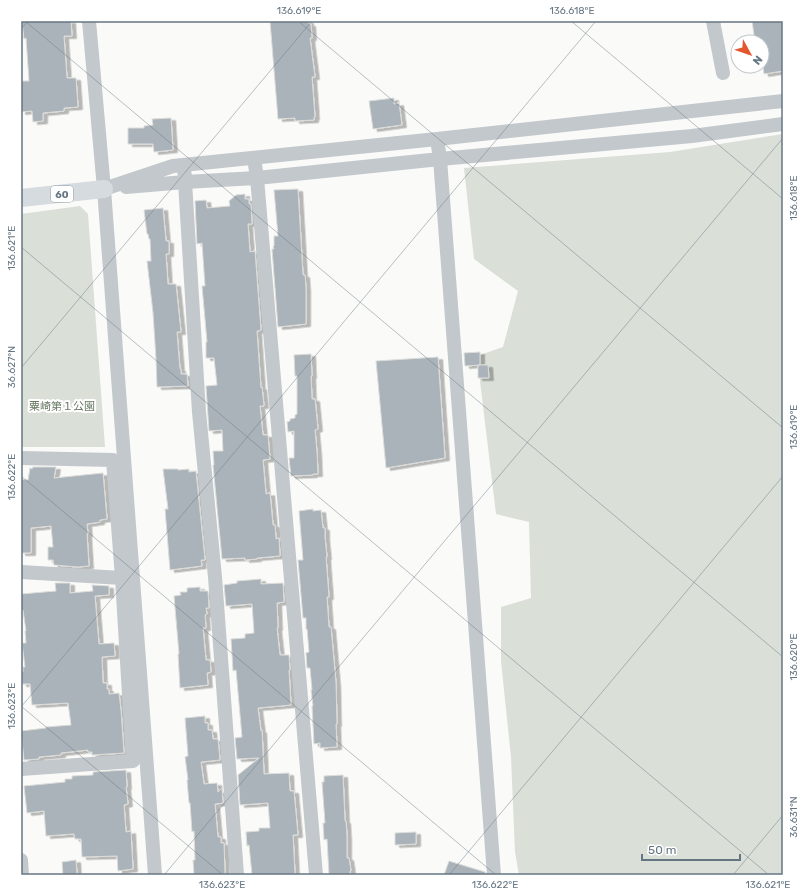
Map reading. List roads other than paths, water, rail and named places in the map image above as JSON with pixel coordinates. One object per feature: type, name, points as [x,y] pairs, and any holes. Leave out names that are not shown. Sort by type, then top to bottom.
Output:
[{"type":"main road","name":"60","points":[[21,198],[104,189]]},
{"type":"street","points":[[89,21],[104,189],[155,875]]},
{"type":"street","points":[[713,21],[723,73]]},
{"type":"street","points":[[104,189],[173,166],[783,101]]},
{"type":"street","points":[[104,189],[257,178],[440,159],[692,136],[783,124]]},
{"type":"street","points":[[437,139],[440,159],[494,875]]},
{"type":"street","points":[[254,158],[257,178],[316,875]]},
{"type":"street","points":[[184,165],[199,412],[216,577],[237,875]]},
{"type":"street","points":[[21,458],[113,460],[133,761],[21,768]]},
{"type":"street","points":[[21,572],[122,578]]},
{"type":"street","points":[[21,860],[22,875]]},
{"type":"park label","name":"粟崎第１公園","points":[[62,406]]}]
